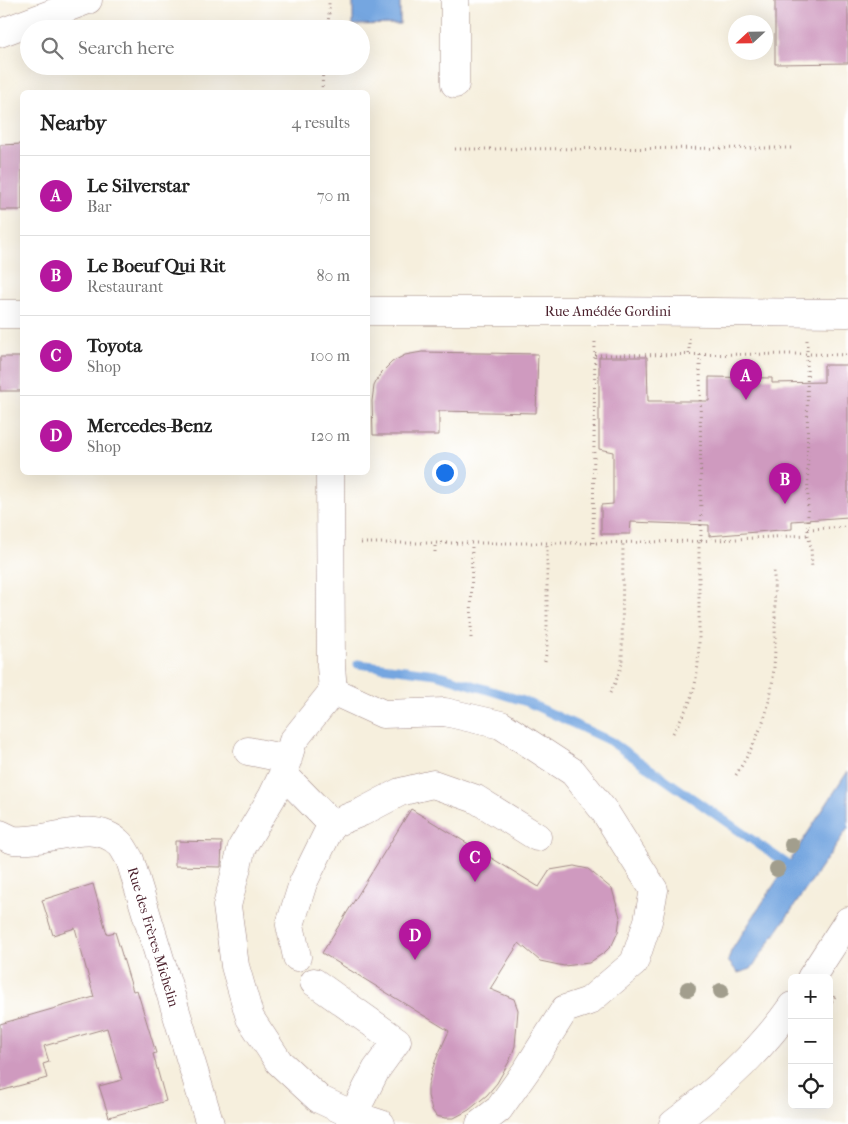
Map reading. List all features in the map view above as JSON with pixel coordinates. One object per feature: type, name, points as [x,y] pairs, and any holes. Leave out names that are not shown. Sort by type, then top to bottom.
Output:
[{"type":"street","points":[[26,20],[49,8],[88,0]]},
{"type":"street","points":[[455,0],[455,84]]},
{"type":"street","points":[[0,34],[20,23]]},
{"type":"street","name":"Rue Amédée Gordini","points":[[370,311],[595,310],[848,313]]},
{"type":"street","points":[[0,314],[20,314]]},
{"type":"street","points":[[329,475],[332,679],[293,741],[285,767],[272,797],[242,847],[227,906],[235,966],[250,1018],[279,1062],[319,1099],[353,1115],[381,1124]]},
{"type":"street","points":[[332,679],[383,714],[446,712],[501,725],[573,772],[605,812],[654,890],[648,921],[634,964],[589,1001],[565,1009],[528,1068],[499,1109],[480,1124]]},
{"type":"street","points":[[248,751],[285,767],[332,824]]},
{"type":"street","points":[[297,957],[290,925],[303,883],[332,824],[362,812],[400,792],[433,784],[476,799],[537,837]]},
{"type":"street","name":"Rue des Frères Michelin","points":[[0,834],[12,840],[32,840],[91,830],[104,833],[120,844],[130,860],[210,1124]]},
{"type":"street","points":[[814,974],[848,921]]},
{"type":"street","points":[[314,982],[397,1042],[376,1070],[353,1115]]},
{"type":"street","points":[[672,1124],[740,1067],[770,1036],[788,1011]]},
{"type":"path","points":[[328,20],[329,0]]},
{"type":"path","points":[[322,90],[323,75]]},
{"type":"path","points":[[455,149],[791,148]]},
{"type":"path","points":[[593,543],[595,310]]},
{"type":"path","points":[[806,312],[808,535],[811,547],[812,568]]},
{"type":"path","points":[[595,355],[848,355]]},
{"type":"path","points":[[673,733],[689,704],[695,685],[698,665],[700,355]]},
{"type":"path","points":[[808,529],[848,527]]},
{"type":"path","points":[[361,543],[623,543],[808,535]]},
{"type":"path","points":[[435,552],[436,543]]},
{"type":"path","points":[[471,638],[472,543]]},
{"type":"path","points":[[545,661],[547,647],[548,543]]},
{"type":"path","points":[[610,693],[622,664],[623,543]]},
{"type":"path","points":[[736,775],[760,731],[771,692],[774,650],[774,568]]},
{"type":"water","points":[[353,0],[400,0],[400,24],[370,25],[370,20],[353,20]]},
{"type":"water","points":[[848,771],[848,828],[751,969],[738,973],[728,961],[731,951]]},
{"type":"building","points":[[775,0],[848,0],[848,63],[775,64]]},
{"type":"building","points":[[20,144],[20,210],[0,210],[0,145]]},
{"type":"building","points":[[422,352],[538,354],[536,413],[439,411],[439,435],[373,435],[372,401],[374,386],[380,374],[392,362],[405,355]]},
{"type":"building","points":[[0,357],[20,357],[20,391],[0,391]]},
{"type":"building","points":[[599,357],[647,357],[648,401],[709,401],[709,377],[772,378],[772,383],[824,382],[824,365],[848,365],[848,517],[792,521],[792,529],[709,536],[709,525],[631,522],[630,534],[601,534],[601,505],[613,504],[613,452],[599,449]]},
{"type":"building","points":[[411,809],[539,887],[550,870],[574,866],[588,869],[612,889],[620,917],[618,932],[612,945],[589,963],[564,966],[540,961],[519,943],[490,989],[514,999],[518,1010],[515,1046],[510,1060],[497,1083],[487,1095],[469,1110],[454,1118],[436,1116],[428,1096],[428,1086],[432,1070],[449,1031],[322,953]]},
{"type":"building","points":[[175,841],[222,842],[221,867],[175,866]]},
{"type":"building","points":[[93,884],[107,934],[115,932],[133,991],[137,990],[156,1053],[153,1054],[166,1101],[109,1117],[99,1086],[122,1080],[107,1028],[44,1046],[49,1062],[43,1064],[47,1078],[0,1091],[0,1024],[94,997],[75,928],[53,935],[42,900]]},
{"type":"waterway","points":[[358,664],[436,674],[527,702],[610,741],[787,864]]},
{"type":"place","name":"Le Silverstar","points":[[746,400]]},
{"type":"place","name":"Le Boeuf Qui Rit","points":[[785,504]]},
{"type":"place","name":"Toyota","points":[[475,882]]},
{"type":"place","name":"Mercedes-Benz","points":[[415,960]]}]
